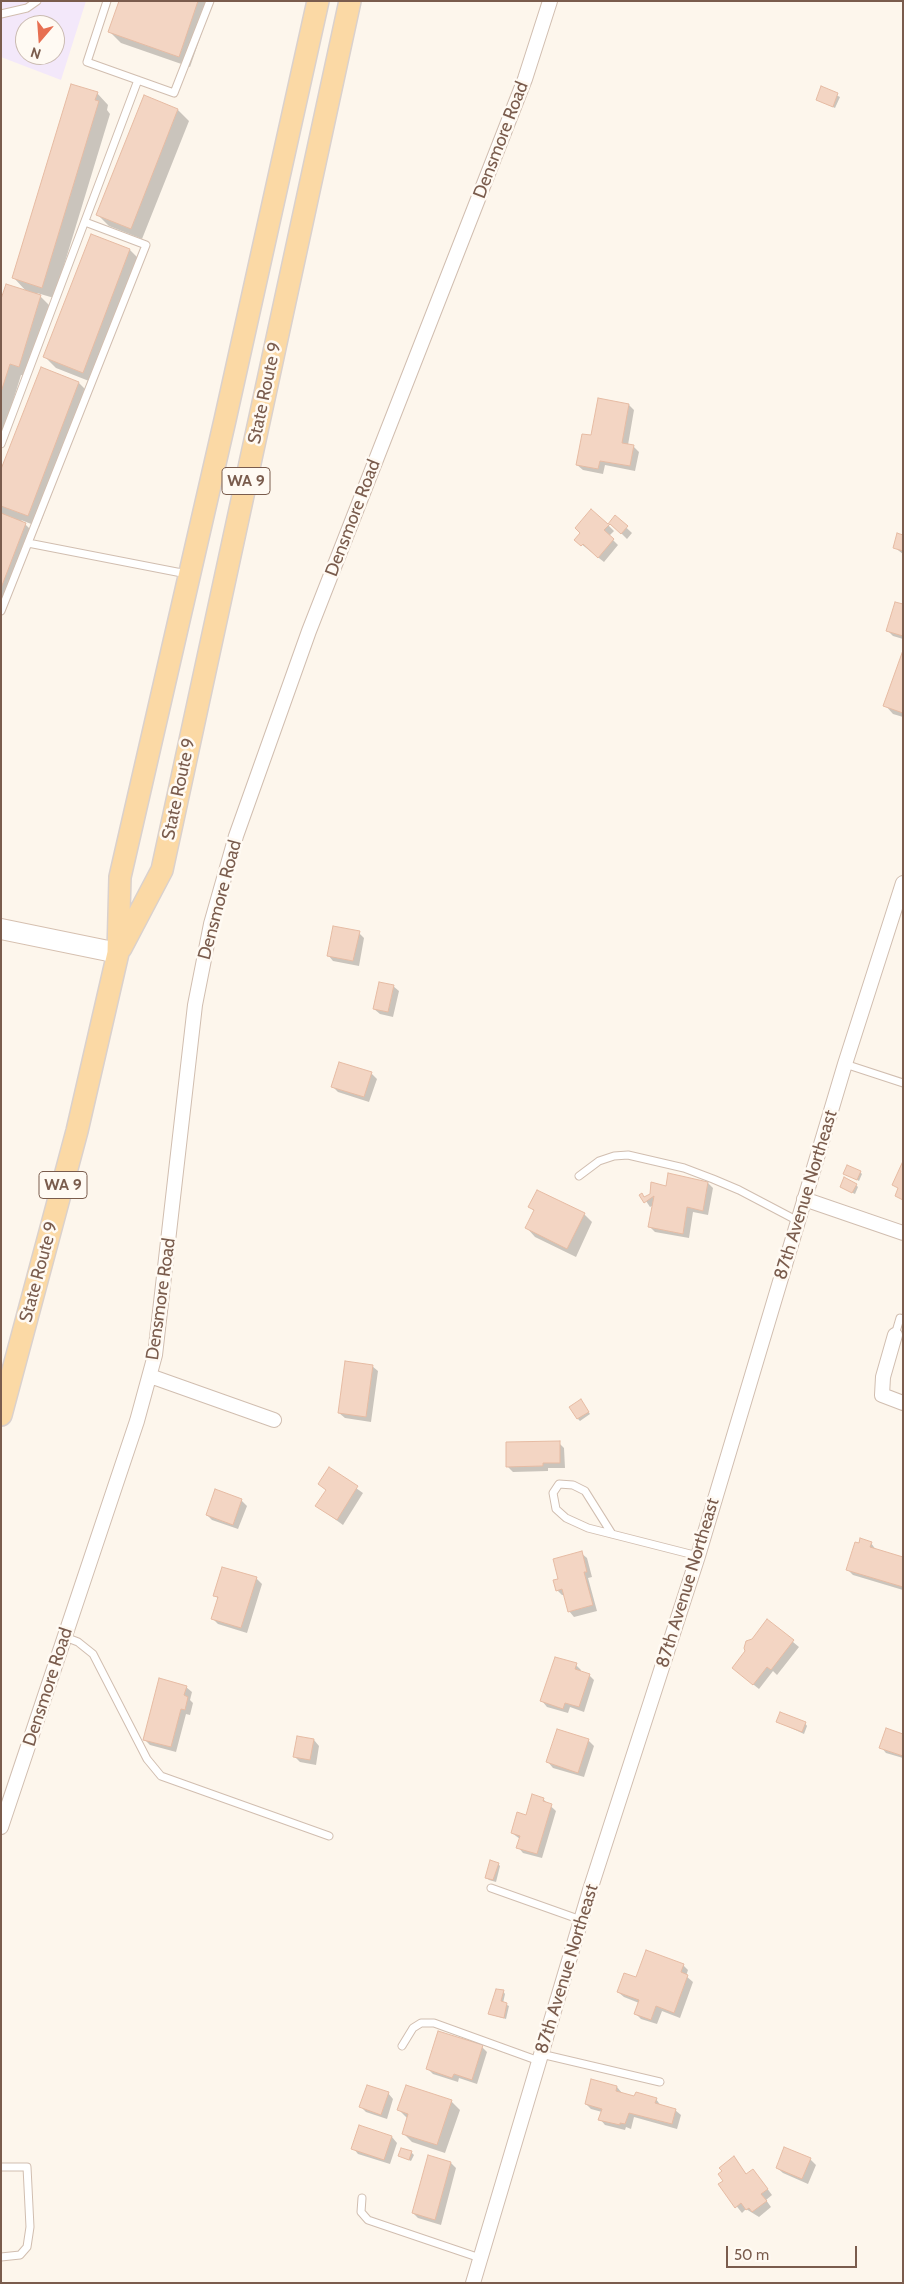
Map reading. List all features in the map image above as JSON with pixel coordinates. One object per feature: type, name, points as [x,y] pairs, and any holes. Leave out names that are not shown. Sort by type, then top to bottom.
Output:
[{"type":"main road","name":"State Route 9","points":[[1,1415],[77,1131],[118,953],[120,877],[318,1]]},
{"type":"main road","name":"State Route 9","points":[[118,953],[162,870],[351,5]]},
{"type":"main road","points":[[1,929],[118,953]]},
{"type":"street","name":"Densmore Road","points":[[1,1828],[137,1421],[150,1376],[157,1345],[195,1005],[211,924],[236,836],[309,631],[525,79],[550,1]]},
{"type":"street","name":"87th Avenue Northeast","points":[[473,2283],[581,1920],[698,1556],[845,1064],[903,883]]},
{"type":"street","points":[[804,1199],[903,1234]]},
{"type":"street","points":[[896,1335],[883,1377],[882,1396],[903,1403]]},
{"type":"street","points":[[150,1376],[274,1420]]},
{"type":"lane","points":[[1,14],[27,8],[37,1]]},
{"type":"lane","points":[[107,1],[87,62],[174,93],[210,1]]},
{"type":"lane","points":[[1,444],[138,80]]},
{"type":"lane","points":[[1,611],[146,245],[85,222]]},
{"type":"lane","points":[[28,543],[190,574]]},
{"type":"lane","points":[[845,1064],[903,1083]]},
{"type":"lane","points":[[579,1176],[599,1160],[628,1155],[645,1158],[684,1168],[739,1190],[798,1221]]},
{"type":"lane","points":[[896,1335],[900,1318],[903,1319]]},
{"type":"lane","points":[[612,1534],[585,1491],[573,1486],[560,1484],[553,1493],[556,1509],[566,1518],[588,1528],[698,1556]]},
{"type":"lane","points":[[65,1637],[78,1642],[94,1654],[147,1760],[160,1776],[329,1836]]},
{"type":"lane","points":[[491,1888],[581,1920]]},
{"type":"lane","points":[[402,2046],[413,2028],[421,2023],[434,2023],[540,2057],[660,2082]]},
{"type":"lane","points":[[1,2167],[27,2167],[30,2227],[27,2247],[20,2254],[1,2257]]},
{"type":"lane","points":[[362,2198],[361,2212],[368,2220],[480,2258]]},
{"type":"shaded area","points":[[1,1],[86,1],[61,80],[22,65],[65,65],[65,15],[15,15],[15,62],[1,57]]},
{"type":"building","points":[[119,1],[198,1],[179,57],[108,32]]},
{"type":"building","points":[[71,84],[98,92],[95,100],[99,101],[42,288],[12,278]]},
{"type":"building","points":[[821,86],[838,93],[833,107],[816,100]]},
{"type":"building","points":[[144,95],[178,109],[131,229],[96,215]]},
{"type":"building","points":[[91,234],[130,249],[83,373],[43,357]]},
{"type":"building","points":[[6,284],[41,295],[19,367],[10,364],[1,392],[1,299]]},
{"type":"building","points":[[41,367],[79,382],[28,516],[1,506],[1,469]]},
{"type":"building","points":[[598,398],[629,404],[622,443],[634,445],[630,466],[600,461],[598,469],[576,465],[582,434],[591,435]]},
{"type":"building","points":[[591,509],[608,524],[615,515],[628,526],[621,534],[610,524],[604,530],[614,539],[598,558],[583,544],[581,546],[574,540],[580,533],[575,528]]},
{"type":"building","points":[[1,513],[26,523],[1,588]]},
{"type":"building","points":[[897,533],[903,535],[903,551],[893,548]]},
{"type":"building","points":[[895,602],[903,604],[903,636],[886,631]]},
{"type":"building","points":[[903,654],[903,713],[883,706]]},
{"type":"building","points":[[333,926],[360,931],[353,961],[327,956]]},
{"type":"building","points":[[379,982],[394,985],[388,1012],[373,1009]]},
{"type":"building","points":[[339,1062],[372,1072],[364,1097],[331,1087]]},
{"type":"building","points":[[903,1161],[903,1200],[895,1196],[898,1188],[892,1185]]},
{"type":"building","points":[[847,1165],[861,1171],[857,1180],[843,1174]]},
{"type":"building","points":[[668,1173],[708,1182],[703,1211],[687,1207],[683,1234],[648,1227],[654,1196],[644,1203],[639,1195],[642,1193],[644,1197],[650,1194],[651,1182],[666,1186]]},
{"type":"building","points":[[844,1177],[857,1184],[852,1193],[840,1187]]},
{"type":"building","points":[[537,1190],[585,1213],[567,1249],[525,1228],[534,1210],[528,1207]]},
{"type":"building","points":[[345,1361],[373,1365],[366,1417],[338,1413]]},
{"type":"building","points":[[581,1399],[589,1412],[577,1419],[569,1407]]},
{"type":"building","points":[[560,1441],[560,1463],[543,1463],[543,1466],[506,1467],[506,1442]]},
{"type":"building","points":[[329,1467],[358,1486],[337,1520],[315,1506],[326,1490],[318,1484]]},
{"type":"building","points":[[215,1489],[242,1499],[233,1525],[206,1515]]},
{"type":"building","points":[[860,1538],[872,1542],[870,1547],[903,1557],[903,1587],[846,1570],[855,1542],[859,1543]]},
{"type":"building","points":[[582,1551],[587,1572],[584,1572],[593,1605],[568,1612],[562,1589],[556,1591],[553,1580],[558,1579],[553,1559]]},
{"type":"building","points":[[222,1567],[257,1577],[241,1628],[211,1619],[218,1597],[213,1596]]},
{"type":"building","points":[[767,1619],[794,1640],[771,1670],[767,1667],[753,1685],[732,1668],[745,1651],[746,1641],[752,1639]]},
{"type":"building","points":[[555,1657],[577,1663],[575,1669],[590,1674],[579,1707],[565,1703],[563,1709],[540,1701]]},
{"type":"building","points":[[159,1678],[187,1686],[184,1695],[188,1697],[185,1710],[181,1709],[171,1747],[143,1740]]},
{"type":"building","points":[[780,1712],[806,1722],[802,1732],[776,1722]]},
{"type":"building","points":[[886,1728],[903,1734],[903,1756],[879,1748]]},
{"type":"building","points":[[557,1729],[589,1739],[578,1773],[546,1762]]},
{"type":"building","points":[[297,1736],[314,1739],[310,1760],[293,1757]]},
{"type":"building","points":[[532,1794],[544,1798],[543,1801],[552,1804],[537,1854],[516,1848],[520,1836],[511,1833],[517,1812],[526,1815]]},
{"type":"building","points":[[490,1860],[499,1863],[493,1880],[485,1878]]},
{"type":"building","points":[[646,1950],[684,1964],[681,1972],[688,1975],[674,2013],[656,2006],[651,2020],[634,2014],[639,2000],[617,1992],[624,1973],[636,1977]]},
{"type":"building","points":[[496,1989],[504,1990],[501,2001],[507,2003],[504,2018],[488,2014]]},
{"type":"building","points":[[438,2031],[483,2045],[472,2080],[454,2074],[452,2078],[426,2069]]},
{"type":"building","points":[[591,2079],[617,2086],[616,2091],[634,2096],[636,2092],[657,2098],[655,2103],[676,2109],[672,2124],[629,2113],[625,2124],[620,2123],[620,2125],[598,2120],[602,2109],[585,2104]]},
{"type":"building","points":[[367,2085],[389,2092],[381,2115],[359,2107]]},
{"type":"building","points":[[406,2085],[452,2100],[437,2145],[402,2134],[408,2114],[397,2110]]},
{"type":"building","points":[[359,2125],[392,2136],[384,2160],[351,2149]]},
{"type":"building","points":[[784,2147],[811,2158],[802,2179],[776,2168]]},
{"type":"building","points":[[401,2148],[412,2151],[409,2160],[398,2156]]},
{"type":"building","points":[[428,2155],[451,2162],[435,2220],[412,2213]]},
{"type":"building","points":[[734,2156],[746,2174],[753,2169],[768,2189],[761,2194],[767,2201],[752,2212],[749,2208],[746,2210],[741,2203],[735,2208],[718,2184],[723,2181],[718,2174],[722,2171],[719,2168]]}]
